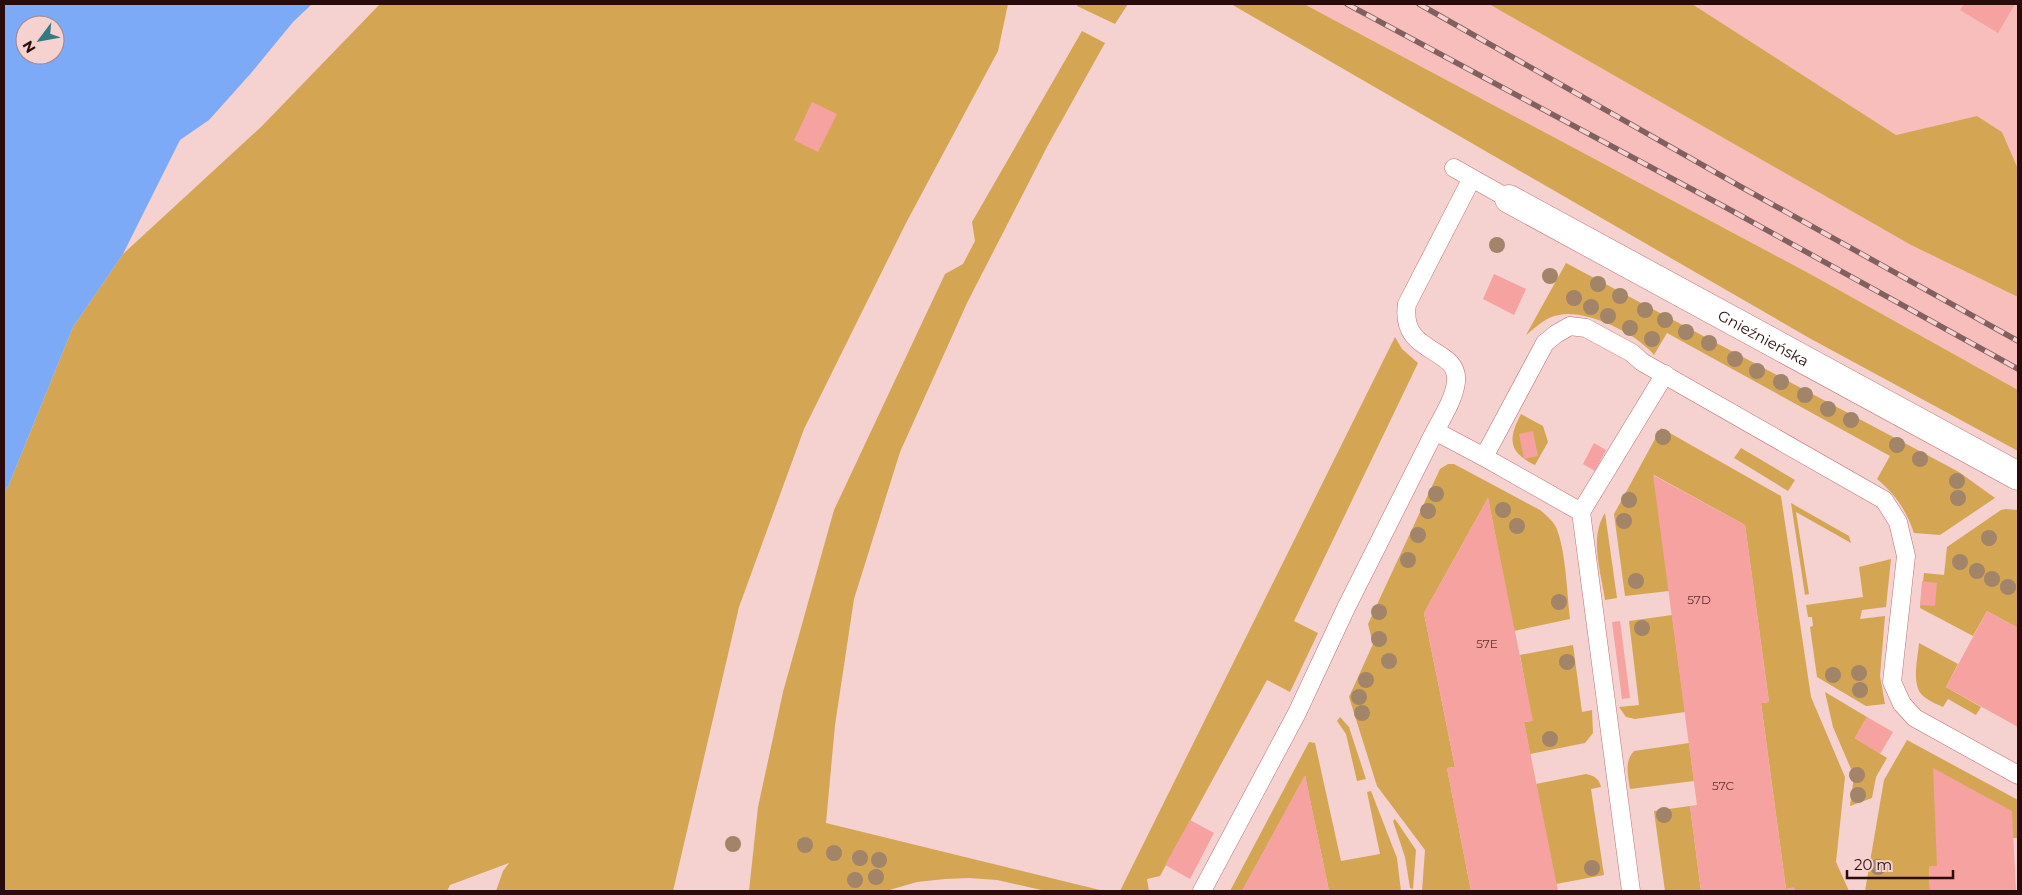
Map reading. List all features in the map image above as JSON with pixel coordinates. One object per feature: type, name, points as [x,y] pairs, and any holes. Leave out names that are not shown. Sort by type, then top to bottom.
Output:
[{"type":"street","name":"Gnieźnieńska","points":[[1509,199],[2018,476]]},
{"type":"lane","points":[[1454,168],[1509,199]]},
{"type":"lane","points":[[1202,891],[1297,713],[1345,610],[1454,392],[1456,372],[1443,357],[1414,338],[1405,317],[1407,304],[1472,178]]},
{"type":"lane","points":[[1484,457],[1545,343],[1570,326],[1586,328],[1632,353],[1642,362],[1884,500],[1898,522],[1906,556],[1892,682],[1902,704],[1915,718],[2018,775]]},
{"type":"lane","points":[[1631,891],[1581,512],[1665,374]]},
{"type":"lane","points":[[1435,431],[1581,512]]},
{"type":"shaded area","points":[[380,4],[1008,4],[998,51],[906,223],[804,429],[739,607],[673,891],[496,891],[503,871],[509,863],[450,885],[447,891],[4,891],[4,492],[8,487],[73,327],[123,254],[261,127]]},
{"type":"shaded area","points":[[1078,4],[1128,4],[1115,24],[1077,6]]},
{"type":"shaded area","points":[[1231,4],[1304,4],[1812,275],[2018,390],[2018,451],[1811,339]]},
{"type":"shaded area","points":[[1304,4],[1489,4],[1911,245],[2018,297],[2018,390],[1812,275]]},
{"type":"shaded area","points":[[1489,4],[1692,4],[1896,135],[1977,116],[2002,132],[2018,169],[2018,297],[1911,245]]},
{"type":"shaded area","points":[[1692,4],[2018,4],[2018,169],[2002,132],[1977,116],[1896,135]]},
{"type":"shaded area","points":[[1082,31],[1105,43],[1048,145],[967,303],[900,452],[854,599],[835,725],[826,823],[1104,891],[1046,891],[997,880],[969,878],[917,882],[886,891],[749,891],[758,807],[783,692],[834,510],[945,274],[963,264],[975,241],[972,222]]},
{"type":"shaded area","points":[[1566,263],[1959,472],[1995,498],[1940,535],[1914,533],[1900,503],[1877,479],[1890,456],[1667,333],[1654,355],[1636,339],[1624,332],[1597,319],[1583,316],[1570,314],[1554,316],[1541,323],[1526,335]]},
{"type":"shaded area","points":[[1395,337],[1402,349],[1418,363],[1294,621],[1318,633],[1290,692],[1267,680],[1160,876],[1147,879],[1149,891],[1120,891]]},
{"type":"shaded area","points":[[1521,414],[1543,426],[1548,442],[1535,465],[1520,455],[1515,450],[1513,444],[1514,431]]},
{"type":"shaded area","points":[[1661,428],[1781,496],[1811,697],[1845,777],[1836,862],[1849,891],[1795,891],[1794,888],[1786,889],[1761,703],[1769,702],[1745,525],[1654,475],[1669,591],[1625,596],[1614,514]]},
{"type":"shaded area","points":[[1741,448],[1795,480],[1788,491],[1734,458]]},
{"type":"shaded area","points":[[1448,464],[1454,464],[1540,510],[1553,522],[1562,548],[1570,619],[1514,631],[1488,498],[1424,613],[1455,767],[1447,768],[1471,891],[1422,891],[1425,850],[1377,786],[1349,697],[1373,644],[1368,624],[1440,469]]},
{"type":"shaded area","points":[[1791,503],[1849,536],[1851,543],[1796,512],[1809,594],[1805,595]]},
{"type":"shaded area","points":[[2001,510],[2018,510],[2018,628],[1987,611],[1973,636],[1920,608],[1924,573],[1944,575],[1947,547]]},
{"type":"shaded area","points":[[1605,513],[1617,598],[1605,600],[1597,544],[1600,523]]},
{"type":"shaded area","points":[[1891,559],[1886,607],[1862,610],[1860,619],[1885,616],[1880,676],[1885,704],[1866,706],[1817,677],[1810,627],[1813,626],[1812,617],[1808,617],[1806,605],[1863,597],[1859,567]]},
{"type":"shaded area","points":[[1672,615],[1685,712],[1635,719],[1626,717],[1619,707],[1639,705],[1629,621]]},
{"type":"shaded area","points":[[1919,643],[1958,664],[1946,687],[1981,707],[1976,715],[1948,699],[1943,707],[1922,695],[1916,677]]},
{"type":"shaded area","points":[[1573,645],[1582,712],[1592,710],[1593,733],[1585,743],[1530,754],[1524,722],[1532,721],[1520,655]]},
{"type":"shaded area","points":[[1825,692],[1867,717],[1855,738],[1887,758],[1876,777],[1872,798],[1850,806],[1854,776],[1833,727]]},
{"type":"shaded area","points":[[1340,717],[1349,727],[1366,779],[1357,781],[1346,734],[1337,721]]},
{"type":"shaded area","points":[[1907,740],[2018,800],[2018,838],[2013,838],[1937,866],[1929,866],[1930,891],[1865,891],[1884,780]]},
{"type":"shaded area","points":[[1309,742],[1315,743],[1341,861],[1380,854],[1367,792],[1371,791],[1397,858],[1401,891],[1329,891],[1305,776],[1242,891],[1230,891]]},
{"type":"shaded area","points":[[1689,743],[1694,781],[1630,789],[1628,764],[1634,751]]},
{"type":"shaded area","points":[[1586,774],[1596,778],[1601,787],[1591,789],[1604,875],[1556,884],[1536,784]]},
{"type":"shaded area","points":[[1690,806],[1701,891],[1665,891],[1654,811]]},
{"type":"shaded area","points":[[1395,819],[1416,850],[1413,889],[1410,888],[1405,857],[1393,821]]},
{"type":"water","points":[[4,4],[312,4],[293,22],[209,120],[180,140],[123,254],[73,327],[8,487],[4,492]]},
{"type":"building","points":[[1964,4],[2015,4],[1998,33],[1960,10]]},
{"type":"building","points":[[812,102],[837,114],[818,152],[794,140]]},
{"type":"building","points":[[1494,274],[1526,289],[1514,315],[1483,299]]},
{"type":"building","points":[[1533,431],[1538,456],[1524,459],[1519,434]]},
{"type":"building","points":[[1594,443],[1606,450],[1595,471],[1583,464]]},
{"type":"building","points":[[1653,475],[1745,525],[1769,702],[1761,703],[1786,889],[1794,887],[1795,891],[1701,891],[1690,806],[1697,805]]},
{"type":"building","points":[[1488,498],[1533,721],[1524,722],[1558,891],[1471,891],[1447,768],[1455,767],[1424,613]]},
{"type":"building","points":[[1922,581],[1937,583],[1935,606],[1920,605]]},
{"type":"building","points":[[1987,611],[2018,628],[2018,727],[1946,687]]},
{"type":"building","points":[[1620,621],[1630,698],[1622,699],[1612,622]]},
{"type":"building","points":[[1867,717],[1893,732],[1880,754],[1855,738]]},
{"type":"building","points":[[1933,768],[2012,811],[2016,891],[1930,891],[1929,866],[1937,866]]},
{"type":"building","points":[[1305,775],[1329,891],[1242,891]]},
{"type":"building","points":[[1190,820],[1214,833],[1190,879],[1165,865]]},
{"type":"railway","points":[[1347,4],[1725,207],[2018,369]]},
{"type":"railway","points":[[1419,4],[2018,341]]}]
